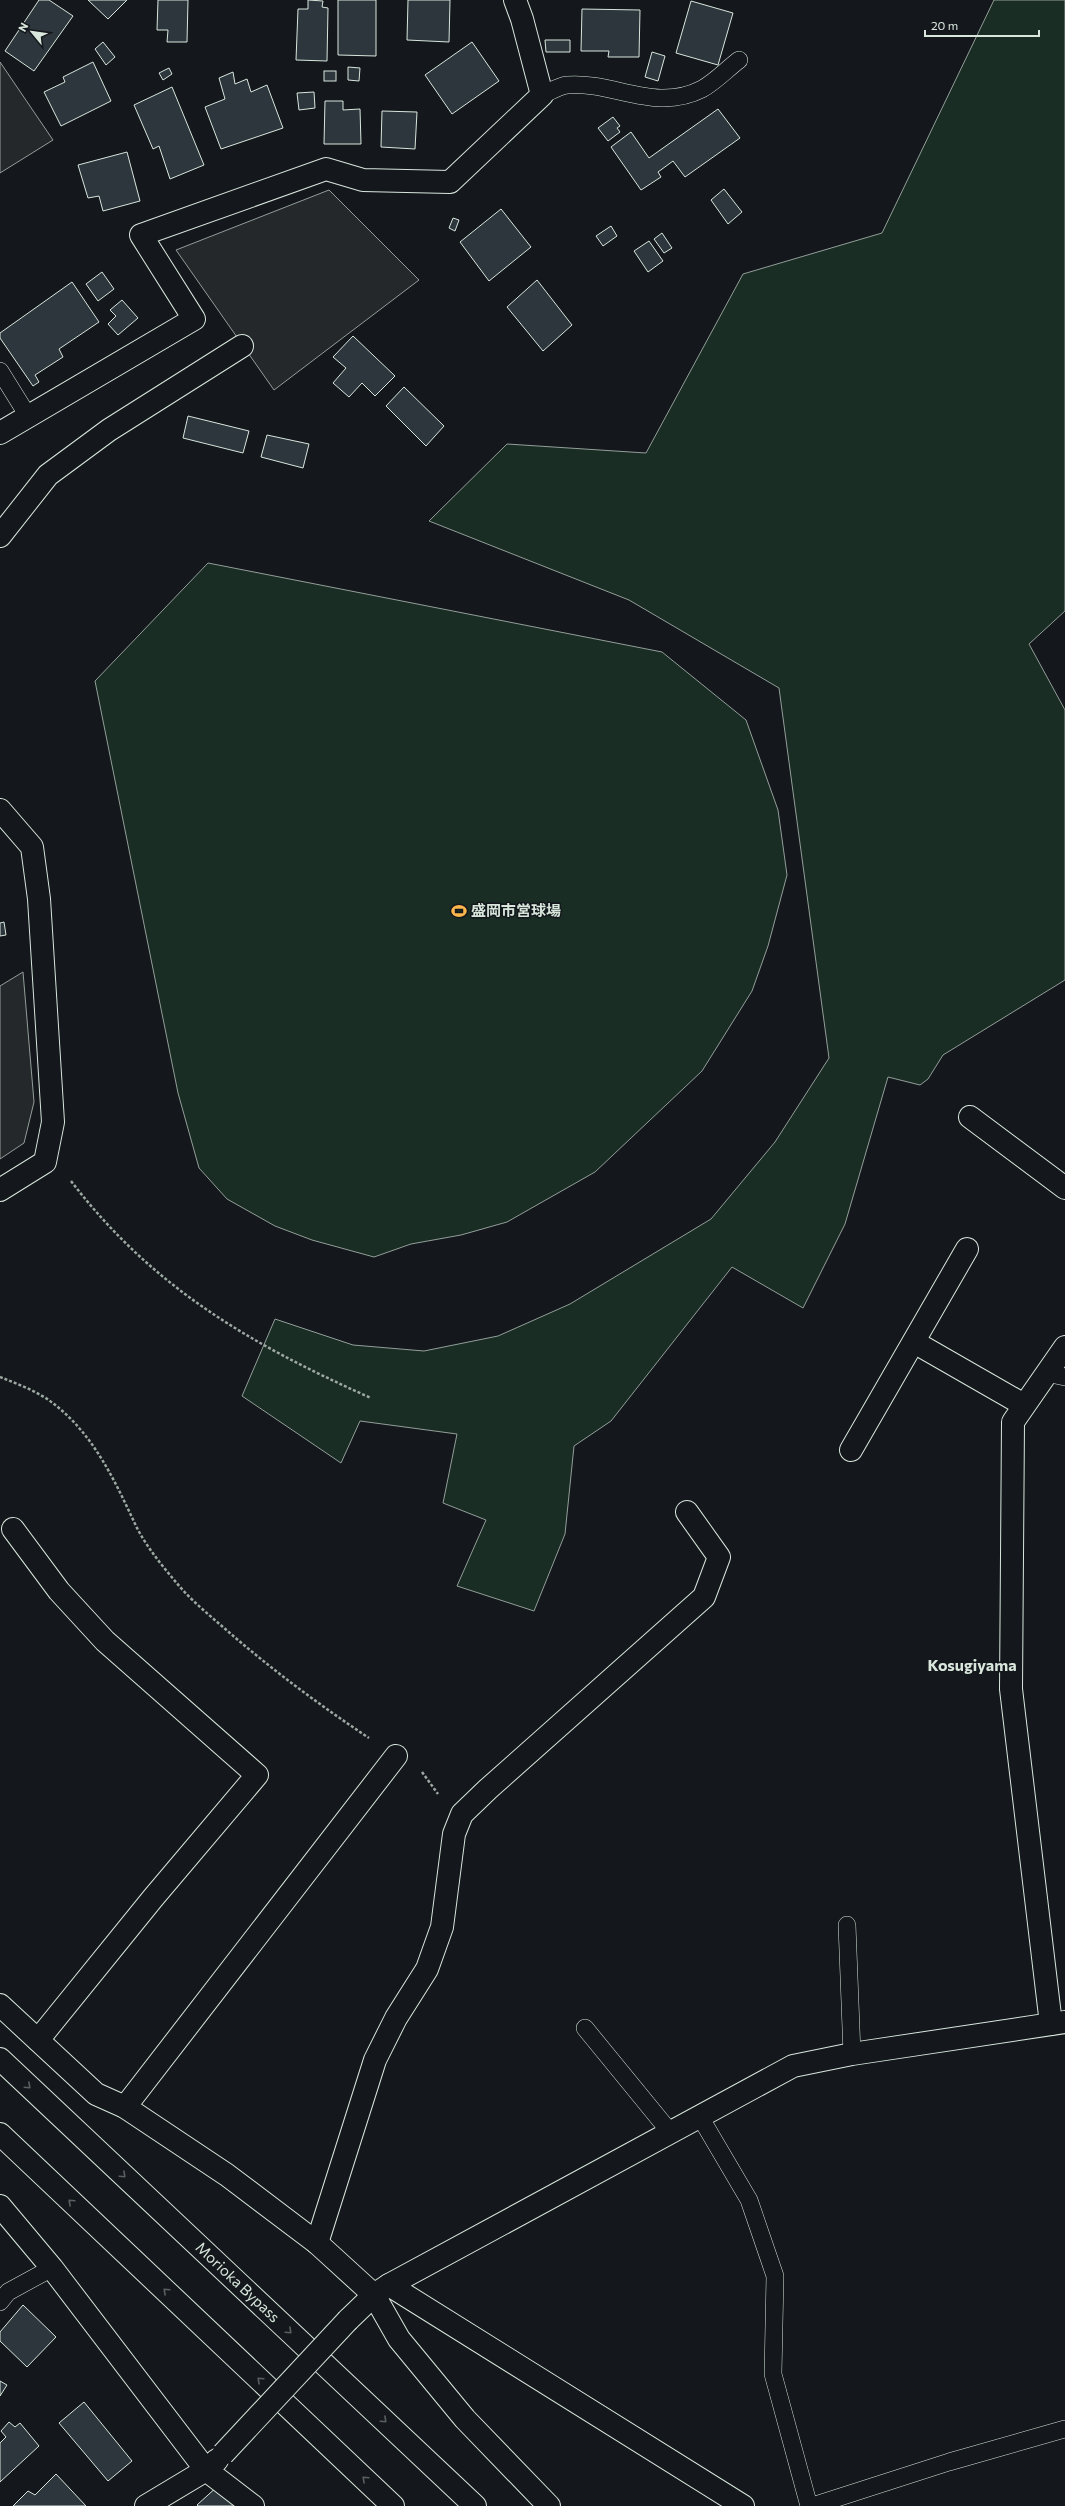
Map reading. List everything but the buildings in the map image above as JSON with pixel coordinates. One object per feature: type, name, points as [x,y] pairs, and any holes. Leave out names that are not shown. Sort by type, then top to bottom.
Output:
[{"type":"main road","points":[[0,433],[194,319],[141,235],[326,169],[363,180],[450,182],[542,95],[522,19],[515,0]]},
{"type":"main road","points":[[0,536],[48,475],[109,430],[242,346]]},
{"type":"main road","points":[[0,810],[32,847],[39,899],[53,1122],[45,1162],[0,1190]]},
{"type":"main road","points":[[970,1117],[1065,1188]]},
{"type":"main road","points":[[851,1450],[968,1249]]},
{"type":"main road","points":[[914,1342],[1024,1405]]},
{"type":"main road","points":[[146,2506],[206,2470],[223,2454],[348,2320],[381,2290],[699,2115],[793,2066],[852,2054],[1058,2023],[1012,1689],[1013,1422],[1024,1405],[1056,1375],[1065,1347]]},
{"type":"main road","points":[[317,2243],[375,2060],[396,2018],[427,1969],[438,1941],[442,1927],[454,1834],[462,1814],[704,1597],[719,1557],[687,1512]]},
{"type":"main road","points":[[13,1529],[59,1590],[105,1642],[257,1775],[153,1898],[38,2040]]},
{"type":"main road","points":[[125,2107],[396,1756]]},
{"type":"main road","points":[[0,2005],[96,2094],[125,2107],[227,2175],[381,2290],[743,2506]]},
{"type":"main road","name":"Morioka Bypass","points":[[0,2059],[475,2506]]},
{"type":"main road","points":[[0,2134],[393,2506]]},
{"type":"main road","points":[[0,2206],[52,2268],[206,2470],[253,2506]]},
{"type":"main road","points":[[381,2290],[399,2339],[460,2413],[549,2506]]},
{"type":"lane","points":[[542,95],[565,85],[590,85],[645,98],[675,97],[703,89],[738,60]]},
{"type":"lane","points":[[0,371],[28,416]]},
{"type":"lane","points":[[847,1925],[852,2054]]},
{"type":"lane","points":[[585,2028],[670,2132]]},
{"type":"lane","points":[[699,2115],[749,2200],[775,2276],[773,2374],[809,2506]]},
{"type":"lane","points":[[0,2302],[8,2292],[52,2268]]},
{"type":"lane","points":[[812,2506],[949,2462],[1065,2429]]},
{"type":"path","points":[[45,1162],[68,1176],[90,1206],[122,1240],[189,1298],[268,1350],[371,1398]]},
{"type":"path","points":[[0,1377],[42,1396],[78,1426],[120,1488],[136,1526],[158,1560],[182,1589],[208,1614],[280,1675],[338,1718],[421,1771],[444,1802],[462,1814]]},
{"type":"green space","points":[[994,0],[1065,0],[1065,611],[1029,644],[1065,710],[1065,980],[943,1055],[928,1079],[920,1085],[888,1077],[845,1224],[803,1308],[732,1267],[611,1421],[574,1446],[565,1534],[534,1611],[457,1586],[486,1520],[443,1503],[457,1434],[360,1421],[341,1463],[242,1396],[275,1319],[353,1345],[424,1351],[498,1336],[570,1304],[711,1219],[775,1142],[829,1058],[779,688],[629,600],[429,521],[507,444],[646,453],[743,274],[882,233]]},
{"type":"green space","name":"盛岡市営球場","points":[[208,563],[662,652],[746,720],[778,810],[787,875],[768,946],[752,991],[702,1071],[595,1172],[507,1222],[461,1235],[411,1244],[374,1257],[312,1240],[275,1226],[227,1199],[199,1168],[178,1093],[95,681]]},
{"type":"shaded area","points":[[0,62],[53,140],[0,173]]},
{"type":"shaded area","points":[[329,190],[419,280],[274,390],[176,250]]},
{"type":"shaded area","points":[[23,972],[34,1102],[24,1143],[0,1159],[0,986]]},
{"type":"place","name":"盛岡市営球場","points":[[459,911]]},
{"type":"district","name":"Kosugiyama","points":[[972,1665]]}]
